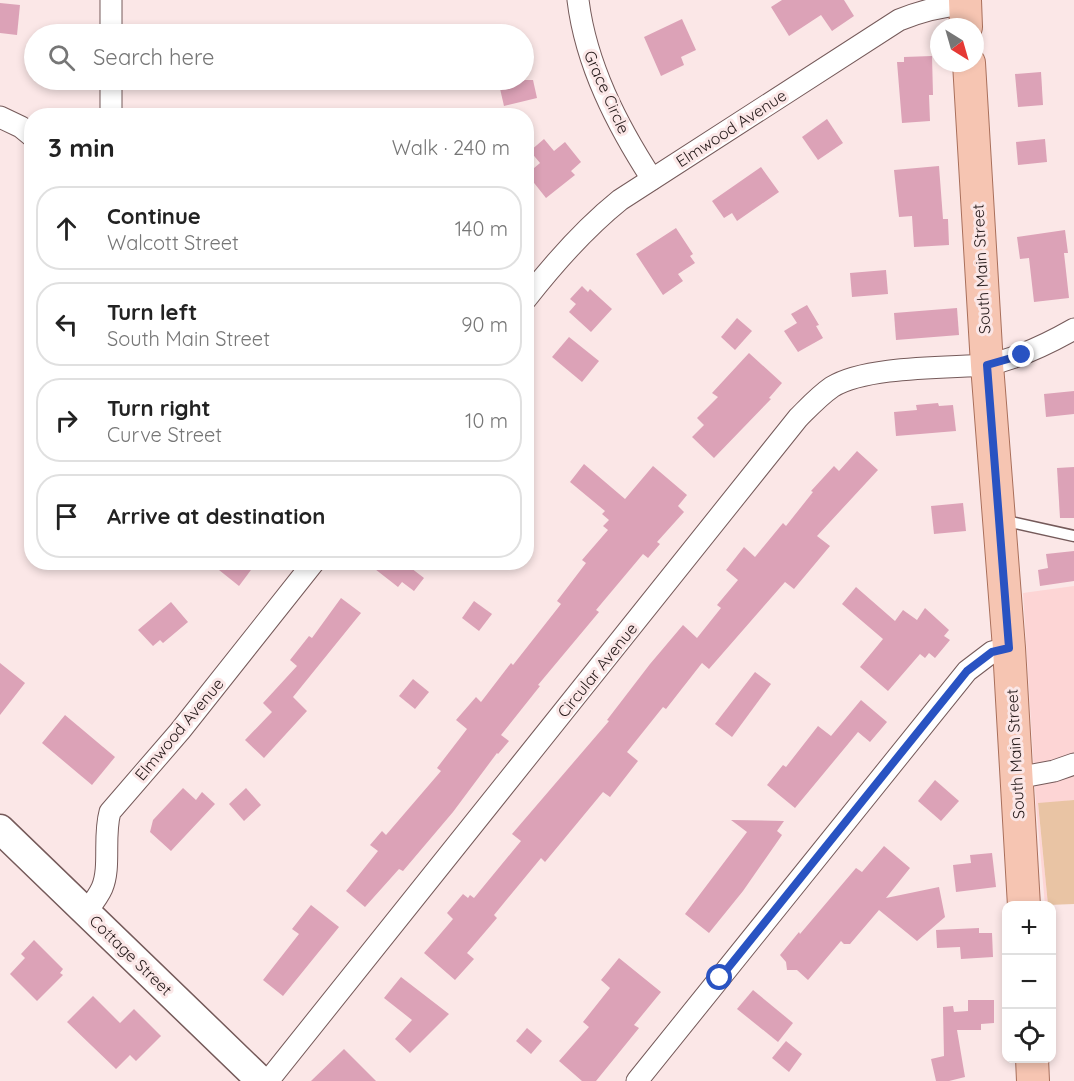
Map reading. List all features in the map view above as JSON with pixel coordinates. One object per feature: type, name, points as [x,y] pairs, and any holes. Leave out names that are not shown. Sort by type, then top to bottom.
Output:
[{"type":"main road","name":"South Main Street","points":[[970,72],[987,365],[1009,648],[1024,901]]},
{"type":"main road","points":[[1032,1063],[1033,1081]]},
{"type":"street","points":[[111,0],[111,24]]},
{"type":"street","name":"Grace Circle","points":[[578,0],[586,45],[597,73],[625,135],[652,179]]},
{"type":"street","name":"Elmwood Avenue","points":[[534,289],[572,243],[595,220],[652,179],[899,20],[940,6],[965,10]]},
{"type":"street","points":[[111,90],[111,108]]},
{"type":"street","points":[[0,117],[24,129]]},
{"type":"street","name":"Circular Avenue","points":[[268,1081],[798,418],[815,400],[834,386],[859,375],[987,365],[1022,355],[1074,329]]},
{"type":"street","name":"Elmwood Avenue","points":[[86,912],[103,886],[106,873],[106,830],[110,812],[180,731],[308,570]]},
{"type":"street","points":[[637,1081],[967,671],[992,652],[1009,648]]},
{"type":"street","points":[[1017,778],[1054,771],[1074,764]]},
{"type":"street","name":"Cottage Street","points":[[0,830],[261,1081]]},
{"type":"lane","points":[[999,519],[1074,536]]},
{"type":"shaded area","points":[[1074,586],[1074,800],[1038,804],[1048,901],[1045,901],[1036,804],[1023,593]]},
{"type":"shaded area","points":[[1074,800],[1074,904],[1056,905],[1056,901],[1048,901],[1038,803]]},
{"type":"building","points":[[782,0],[844,0],[854,16],[832,31],[821,15],[789,36],[771,7]]},
{"type":"building","points":[[0,3],[20,5],[17,35],[0,33]]},
{"type":"building","points":[[682,19],[696,50],[681,57],[684,65],[661,76],[644,37]]},
{"type":"building","points":[[930,56],[933,95],[929,95],[930,121],[902,123],[897,62],[904,62],[904,57]]},
{"type":"building","points":[[1041,72],[1043,105],[1018,107],[1015,74]]},
{"type":"building","points":[[534,84],[537,98],[504,106],[500,90],[534,90]]},
{"type":"building","points":[[827,119],[843,143],[818,160],[802,137]]},
{"type":"building","points":[[544,139],[554,151],[565,142],[581,162],[571,171],[575,175],[546,198],[534,183],[534,168],[540,163],[534,156],[534,148]]},
{"type":"building","points":[[1045,139],[1047,162],[1018,165],[1016,142]]},
{"type":"building","points":[[939,166],[943,219],[948,219],[949,245],[914,247],[912,216],[899,217],[894,170]]},
{"type":"building","points":[[761,167],[779,192],[737,221],[732,213],[724,218],[712,201]]},
{"type":"building","points":[[676,228],[693,254],[690,256],[695,263],[678,274],[683,281],[663,295],[636,254]]},
{"type":"building","points":[[1065,230],[1068,253],[1064,253],[1069,298],[1034,302],[1029,258],[1020,259],[1017,237]]},
{"type":"building","points":[[886,270],[888,294],[852,297],[850,273]]},
{"type":"building","points":[[582,286],[588,292],[590,289],[612,309],[591,332],[569,312],[576,304],[570,299]]},
{"type":"building","points":[[807,305],[819,325],[816,326],[823,338],[798,352],[784,331],[797,323],[791,314]]},
{"type":"building","points":[[957,308],[959,335],[896,340],[894,313]]},
{"type":"building","points":[[737,318],[752,331],[735,350],[721,337]]},
{"type":"building","points":[[569,337],[599,361],[582,382],[552,357]]},
{"type":"building","points":[[749,353],[782,383],[769,398],[771,399],[714,458],[692,437],[704,425],[697,418],[718,397],[712,393]]},
{"type":"building","points":[[1074,391],[1074,414],[1046,417],[1044,394]]},
{"type":"building","points":[[938,403],[939,406],[953,405],[956,431],[896,436],[894,412],[917,410],[916,405]]},
{"type":"building","points":[[857,451],[878,470],[817,536],[830,546],[794,589],[785,582],[709,669],[702,663],[666,709],[663,707],[627,752],[638,761],[610,797],[603,792],[545,862],[541,858],[494,915],[497,918],[467,953],[474,959],[455,980],[424,953],[453,919],[447,913],[463,894],[468,898],[470,895],[474,898],[521,841],[512,834],[609,721],[607,720],[650,664],[683,625],[697,638],[721,608],[717,605],[738,580],[726,570],[744,547],[755,557],[783,523],[786,526],[813,492],[811,491],[834,466],[839,471]]},
{"type":"building","points":[[584,464],[625,499],[653,466],[687,495],[678,506],[684,512],[657,542],[660,544],[648,558],[643,554],[596,610],[599,612],[538,685],[540,686],[501,735],[509,741],[497,753],[453,812],[403,871],[399,869],[365,907],[346,891],[378,851],[370,845],[382,831],[386,835],[441,771],[437,768],[467,729],[456,720],[476,697],[481,702],[511,663],[513,665],[561,604],[557,601],[586,563],[582,560],[608,530],[603,526],[609,520],[602,514],[605,511],[570,482]]},
{"type":"building","points":[[1074,467],[1074,518],[1060,518],[1057,468]]},
{"type":"building","points":[[963,503],[966,531],[934,534],[931,506]]},
{"type":"building","points":[[1074,551],[1074,581],[1040,586],[1038,570],[1048,568],[1046,554]]},
{"type":"building","points":[[219,570],[251,570],[239,586]]},
{"type":"building","points":[[376,570],[414,570],[424,578],[414,591],[402,582],[398,587]]},
{"type":"building","points":[[856,587],[895,621],[903,610],[917,620],[925,608],[949,630],[944,636],[950,640],[935,658],[929,653],[925,658],[920,654],[888,691],[860,667],[883,639],[842,604]]},
{"type":"building","points":[[341,598],[361,613],[293,697],[307,711],[264,758],[245,740],[272,712],[263,703],[297,666],[290,660],[309,636],[312,638]]},
{"type":"building","points":[[474,601],[492,614],[479,631],[462,618]]},
{"type":"building","points":[[171,602],[188,622],[163,643],[160,640],[153,646],[138,630]]},
{"type":"building","points":[[0,663],[25,683],[0,715]]},
{"type":"building","points":[[755,672],[771,684],[732,737],[715,724]]},
{"type":"building","points":[[413,679],[429,692],[415,709],[399,696]]},
{"type":"building","points":[[861,700],[887,722],[870,742],[858,732],[795,808],[767,785],[783,765],[786,767],[818,726],[831,736]]},
{"type":"building","points":[[65,715],[115,757],[92,785],[42,743]]},
{"type":"building","points":[[935,780],[959,801],[941,821],[918,801]]},
{"type":"building","points":[[183,788],[196,800],[202,792],[215,804],[171,851],[150,832],[153,820]]},
{"type":"building","points":[[246,788],[261,805],[244,821],[229,804]]},
{"type":"building","points":[[731,820],[784,821],[777,831],[782,835],[743,891],[709,933],[685,914],[747,832]]},
{"type":"building","points":[[884,846],[910,868],[886,898],[939,887],[945,917],[917,941],[879,910],[850,944],[844,944],[841,941],[808,980],[797,970],[787,970],[786,962],[780,955],[856,868],[862,872]]},
{"type":"building","points":[[992,853],[996,887],[956,892],[953,865],[971,863],[970,855]]},
{"type":"building","points":[[311,905],[339,927],[283,996],[263,980],[299,934],[292,929]]},
{"type":"building","points":[[979,928],[979,933],[992,933],[993,957],[961,959],[960,947],[937,948],[936,930]]},
{"type":"building","points":[[34,940],[63,969],[60,973],[63,975],[37,1001],[10,974],[25,958],[21,954]]},
{"type":"building","points":[[619,958],[661,992],[634,1025],[639,1028],[596,1081],[582,1081],[559,1061],[589,1027],[583,1022],[610,988],[601,980]]},
{"type":"building","points":[[401,977],[449,1014],[410,1053],[395,1039],[412,1020],[384,998]]},
{"type":"building","points":[[753,990],[793,1023],[778,1042],[737,1009]]},
{"type":"building","points":[[93,996],[120,1023],[134,1009],[161,1036],[136,1061],[130,1055],[116,1069],[67,1022]]},
{"type":"building","points":[[968,1000],[994,1000],[994,1023],[981,1024],[981,1030],[957,1030],[965,1077],[936,1081],[931,1059],[944,1056],[943,1007],[953,1006],[954,1012],[968,1011]]},
{"type":"building","points":[[527,1028],[542,1041],[531,1054],[516,1041]]},
{"type":"building","points":[[786,1041],[802,1054],[789,1072],[772,1058]]},
{"type":"building","points":[[344,1049],[376,1081],[311,1081]]},
{"type":"route","points":[[720,978],[967,671],[992,652],[1009,648],[987,365],[1022,355]]}]
